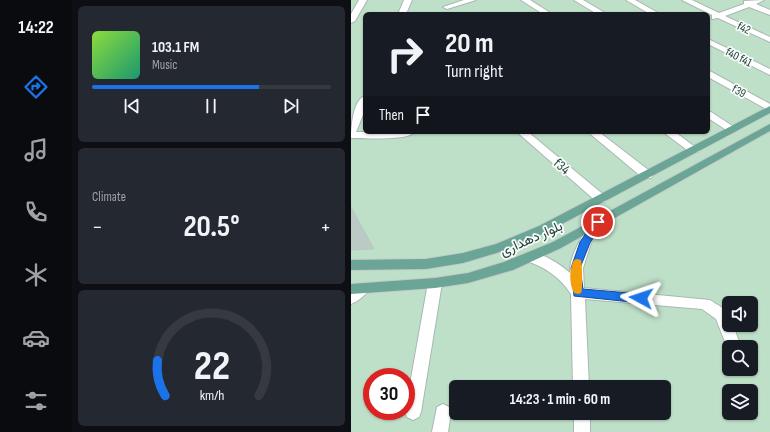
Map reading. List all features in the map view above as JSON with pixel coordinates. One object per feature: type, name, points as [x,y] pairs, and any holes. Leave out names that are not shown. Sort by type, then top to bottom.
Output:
[{"type":"main road","name":"بلوار دهداری","points":[[351,265],[426,264],[463,258],[499,248],[543,229],[770,109]]},
{"type":"main road","name":"بلوار دهداری","points":[[355,292],[468,278],[508,266],[557,245],[770,128]]},
{"type":"street","points":[[351,19],[363,0]]},
{"type":"street","points":[[403,12],[408,0]]},
{"type":"street","points":[[447,7],[472,0]]},
{"type":"street","points":[[525,0],[545,12]]},
{"type":"street","points":[[578,0],[599,12]]},
{"type":"street","points":[[630,0],[652,12]]},
{"type":"street","name":"f42","points":[[686,0],[770,40]]},
{"type":"street","points":[[740,0],[770,13]]},
{"type":"street","points":[[710,18],[760,0]]},
{"type":"street","points":[[351,19],[363,18]]},
{"type":"street","name":"f40 f41","points":[[710,42],[770,72]]},
{"type":"street","name":"f39","points":[[710,74],[770,109]]},
{"type":"street","points":[[351,131],[363,104]]},
{"type":"street","points":[[710,115],[732,129]]},
{"type":"street","points":[[351,135],[378,134]]},
{"type":"street","name":"f34","points":[[525,134],[601,199]]},
{"type":"street","points":[[596,134],[647,175]]},
{"type":"street","points":[[671,134],[694,150]]},
{"type":"street","points":[[581,380],[578,293],[575,268],[585,242],[598,222]]},
{"type":"street","points":[[529,257],[542,260],[555,266],[578,293]]},
{"type":"street","points":[[415,400],[435,283]]},
{"type":"street","points":[[578,293],[705,304],[722,314],[731,340]]},
{"type":"street","points":[[440,432],[443,412]]},
{"type":"street","points":[[582,420],[582,432]]},
{"type":"green space","points":[[351,0],[770,0],[770,432],[351,432]]},
{"type":"building","points":[[351,207],[374,249],[351,250]]},
{"type":"slow traffic","points":[[577,263],[575,268],[578,290]]},
{"type":"route","points":[[598,222],[585,242],[575,268],[578,293],[641,298]]}]
